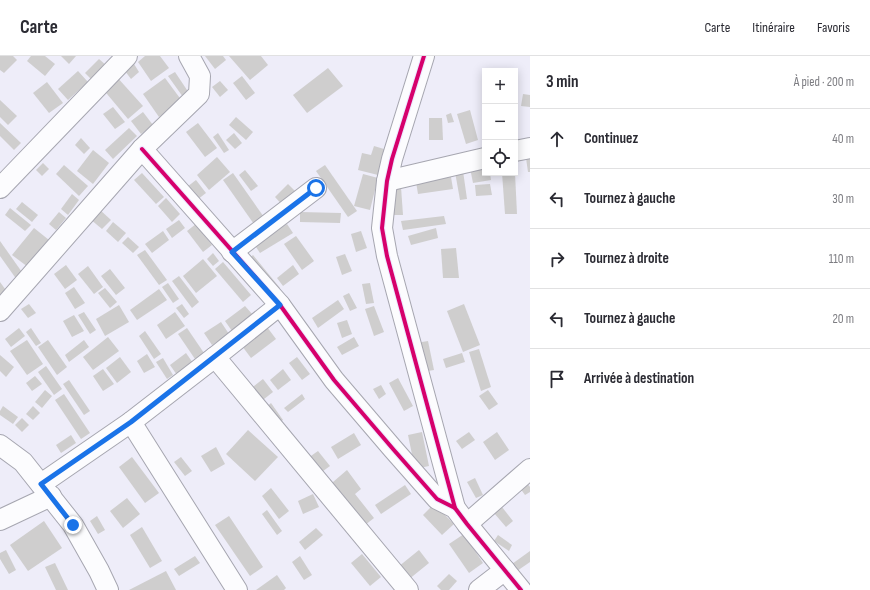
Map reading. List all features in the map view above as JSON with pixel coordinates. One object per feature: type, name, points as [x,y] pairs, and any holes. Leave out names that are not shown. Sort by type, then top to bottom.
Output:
[{"type":"street","points":[[0,188],[127,56]]},
{"type":"street","points":[[0,311],[142,149],[198,94],[200,76],[189,56]]},
{"type":"street","points":[[424,56],[392,159],[387,181],[382,228],[387,256],[461,516]]},
{"type":"street","points":[[518,150],[530,148]]},
{"type":"street","points":[[142,149],[280,305],[334,380],[393,449],[437,499],[461,516],[521,590]]},
{"type":"street","points":[[387,181],[482,159]]},
{"type":"street","points":[[232,252],[316,188]]},
{"type":"street","points":[[0,520],[46,490],[280,305]]},
{"type":"street","points":[[215,357],[408,590]]},
{"type":"street","points":[[131,422],[237,590]]},
{"type":"street","points":[[0,445],[23,462],[73,525],[108,590]]},
{"type":"street","points":[[461,516],[530,469]]},
{"type":"street","points":[[479,590],[505,570]]},
{"type":"building","points":[[0,56],[13,56],[17,60],[4,73],[0,70]]},
{"type":"building","points":[[31,56],[45,56],[55,64],[45,76],[27,61]]},
{"type":"building","points":[[61,56],[76,56],[69,64]]},
{"type":"building","points":[[145,56],[160,56],[169,68],[151,81],[138,62]]},
{"type":"building","points":[[205,56],[223,56],[226,60],[215,69]]},
{"type":"building","points":[[229,56],[261,56],[268,65],[250,80]]},
{"type":"building","points":[[99,59],[107,66],[92,80],[85,73]]},
{"type":"building","points":[[134,64],[139,72],[131,79],[125,71]]},
{"type":"building","points":[[328,68],[343,86],[307,113],[293,95]]},
{"type":"building","points":[[78,71],[88,82],[68,100],[58,89]]},
{"type":"building","points":[[175,72],[189,93],[183,97],[168,76]]},
{"type":"building","points":[[116,76],[143,106],[128,119],[102,88]]},
{"type":"building","points":[[242,76],[255,93],[246,100],[233,83]]},
{"type":"building","points":[[165,78],[182,101],[159,117],[143,94]]},
{"type":"building","points":[[220,81],[228,90],[220,97],[212,87]]},
{"type":"building","points":[[47,82],[63,103],[49,113],[33,93]]},
{"type":"building","points":[[523,94],[530,95],[530,107],[521,106]]},
{"type":"building","points":[[0,100],[17,116],[8,125],[0,117]]},
{"type":"building","points":[[113,107],[125,122],[115,129],[103,114]]},
{"type":"building","points":[[470,110],[478,140],[466,144],[457,114]]},
{"type":"building","points":[[143,112],[153,125],[141,134],[131,121]]},
{"type":"building","points":[[451,113],[454,122],[448,123],[446,115]]},
{"type":"building","points":[[236,117],[253,132],[246,140],[229,125]]},
{"type":"building","points":[[429,118],[442,118],[443,140],[429,140]]},
{"type":"building","points":[[0,123],[21,143],[14,150],[0,136]]},
{"type":"building","points":[[198,123],[217,148],[205,157],[186,132]]},
{"type":"building","points":[[129,128],[137,136],[113,159],[105,150]]},
{"type":"building","points":[[218,133],[229,150],[224,153],[213,137]]},
{"type":"building","points":[[234,133],[242,143],[235,149],[226,140]]},
{"type":"building","points":[[81,138],[90,148],[84,154],[75,145]]},
{"type":"building","points":[[374,146],[384,149],[378,175],[358,170],[362,153],[371,155]]},
{"type":"building","points":[[93,150],[109,163],[93,184],[77,171]]},
{"type":"building","points":[[217,157],[230,172],[209,190],[197,175]]},
{"type":"building","points":[[526,158],[530,158],[530,172],[528,172]]},
{"type":"building","points":[[43,163],[49,169],[42,176],[36,170]]},
{"type":"building","points":[[64,165],[88,186],[79,196],[56,174]]},
{"type":"building","points":[[325,165],[357,211],[348,217],[316,171]]},
{"type":"building","points":[[482,166],[482,176],[490,176],[491,180],[473,183],[470,168]]},
{"type":"building","points":[[245,170],[258,186],[251,191],[239,175]]},
{"type":"building","points":[[463,171],[467,199],[460,200],[455,172]]},
{"type":"building","points":[[142,173],[164,197],[156,204],[134,180]]},
{"type":"building","points":[[233,173],[266,220],[256,227],[223,180]]},
{"type":"building","points":[[363,174],[378,178],[370,210],[354,206]]},
{"type":"building","points":[[502,176],[515,176],[517,214],[505,214]]},
{"type":"building","points":[[451,177],[453,189],[418,194],[416,182]]},
{"type":"building","points":[[196,180],[206,193],[193,203],[183,190]]},
{"type":"building","points":[[288,184],[299,195],[285,208],[275,197]]},
{"type":"building","points":[[490,184],[492,195],[476,196],[475,185]]},
{"type":"building","points":[[391,187],[401,187],[403,215],[392,215]]},
{"type":"building","points":[[72,194],[79,200],[68,215],[61,209]]},
{"type":"building","points":[[166,198],[180,214],[172,222],[158,206]]},
{"type":"building","points":[[22,202],[38,215],[32,222],[16,209]]},
{"type":"building","points":[[10,208],[31,225],[25,231],[5,215]]},
{"type":"building","points":[[99,209],[111,220],[102,229],[90,219]]},
{"type":"building","points":[[59,212],[66,218],[56,230],[49,224]]},
{"type":"building","points":[[300,212],[341,213],[340,223],[300,222]]},
{"type":"building","points":[[444,216],[446,224],[403,230],[401,221]]},
{"type":"building","points":[[179,220],[185,228],[172,238],[166,229]]},
{"type":"building","points":[[113,222],[126,233],[118,242],[106,231]]},
{"type":"building","points":[[196,224],[212,245],[203,252],[187,231]]},
{"type":"building","points":[[287,224],[293,233],[260,253],[254,244]]},
{"type":"building","points":[[34,228],[49,240],[28,267],[12,255]]},
{"type":"building","points":[[436,228],[438,238],[411,245],[408,236]]},
{"type":"building","points":[[163,231],[169,240],[152,253],[145,244]]},
{"type":"building","points":[[361,231],[367,248],[356,252],[351,234]]},
{"type":"building","points":[[296,236],[314,261],[302,270],[284,244]]},
{"type":"building","points":[[128,237],[139,247],[133,253],[122,243]]},
{"type":"building","points":[[0,241],[24,275],[17,280],[0,256]]},
{"type":"building","points":[[456,248],[459,278],[443,278],[441,249]]},
{"type":"building","points":[[145,250],[167,280],[159,285],[137,255]]},
{"type":"building","points":[[213,253],[219,261],[213,266],[207,259]]},
{"type":"building","points":[[345,254],[352,271],[342,275],[336,257]]},
{"type":"building","points":[[253,255],[280,288],[272,295],[245,262]]},
{"type":"building","points":[[203,259],[217,276],[196,293],[183,276]]},
{"type":"building","points":[[223,262],[251,295],[243,302],[215,269]]},
{"type":"building","points":[[66,265],[77,280],[65,289],[54,274]]},
{"type":"building","points":[[293,265],[299,274],[283,286],[277,278]]},
{"type":"building","points":[[88,266],[103,287],[94,294],[78,274]]},
{"type":"building","points":[[110,269],[125,288],[116,295],[101,276]]},
{"type":"building","points":[[179,276],[199,302],[192,308],[172,281]]},
{"type":"building","points":[[0,282],[8,293],[0,299]]},
{"type":"building","points":[[168,283],[179,299],[173,303],[162,287]]},
{"type":"building","points":[[370,283],[374,303],[366,304],[362,284]]},
{"type":"building","points":[[74,287],[85,303],[75,309],[65,293]]},
{"type":"building","points":[[105,288],[117,302],[110,308],[98,293]]},
{"type":"building","points":[[159,289],[167,300],[137,320],[130,310]]},
{"type":"building","points":[[349,293],[357,308],[350,311],[343,296]]},
{"type":"building","points":[[338,300],[344,309],[318,328],[312,318]]},
{"type":"building","points":[[29,304],[36,313],[28,318],[21,309]]},
{"type":"building","points":[[182,304],[189,314],[184,318],[176,308]]},
{"type":"building","points":[[464,304],[480,345],[463,352],[447,311]]},
{"type":"building","points":[[119,305],[129,322],[105,336],[96,319]]},
{"type":"building","points":[[245,306],[253,315],[232,331],[225,321]]},
{"type":"building","points":[[374,306],[384,332],[374,336],[365,309]]},
{"type":"building","points":[[84,312],[96,330],[90,334],[78,315]]},
{"type":"building","points":[[175,312],[185,326],[166,339],[157,325]]},
{"type":"building","points":[[74,315],[84,331],[72,337],[63,321]]},
{"type":"building","points":[[347,320],[352,334],[342,338],[337,323]]},
{"type":"building","points":[[221,322],[229,334],[212,345],[204,333]]},
{"type":"building","points":[[264,323],[276,339],[251,358],[239,342]]},
{"type":"building","points":[[19,328],[25,336],[11,347],[5,339]]},
{"type":"building","points":[[31,328],[41,343],[36,346],[26,332]]},
{"type":"building","points":[[187,328],[204,353],[195,359],[178,334]]},
{"type":"building","points":[[145,331],[161,354],[154,359],[139,336]]},
{"type":"building","points":[[108,337],[119,351],[93,370],[83,357]]},
{"type":"building","points":[[354,337],[359,346],[342,355],[337,347]]},
{"type":"building","points":[[27,340],[43,364],[27,375],[10,351]]},
{"type":"building","points":[[48,340],[67,367],[57,375],[38,347]]},
{"type":"building","points":[[84,340],[89,347],[69,362],[65,355]]},
{"type":"building","points":[[428,341],[434,370],[422,372],[416,343]]},
{"type":"building","points":[[479,349],[491,387],[481,391],[469,352]]},
{"type":"building","points":[[186,353],[193,363],[177,375],[170,365]]},
{"type":"building","points":[[462,353],[465,362],[446,368],[443,359]]},
{"type":"building","points":[[147,354],[155,367],[144,373],[137,361]]},
{"type":"building","points":[[0,355],[14,367],[6,377],[0,371]]},
{"type":"building","points":[[120,357],[131,372],[117,383],[106,368]]},
{"type":"building","points":[[297,357],[310,374],[302,380],[289,363]]},
{"type":"building","points":[[163,358],[173,375],[167,379],[156,362]]},
{"type":"building","points":[[46,366],[62,389],[54,395],[38,372]]},
{"type":"building","points":[[103,369],[114,384],[103,391],[93,376]]},
{"type":"building","points":[[283,369],[291,380],[278,390],[270,380]]},
{"type":"building","points":[[35,376],[42,384],[32,391],[26,383]]},
{"type":"building","points":[[398,378],[413,406],[404,411],[389,383]]},
{"type":"building","points":[[263,379],[273,392],[259,403],[249,390]]},
{"type":"building","points":[[69,380],[90,411],[84,415],[63,384]]},
{"type":"building","points":[[381,385],[386,394],[379,399],[373,389]]},
{"type":"building","points":[[45,390],[52,396],[42,408],[35,402]]},
{"type":"building","points":[[488,390],[498,404],[489,410],[479,396]]},
{"type":"building","points":[[64,394],[90,433],[81,439],[55,400]]},
{"type":"building","points":[[302,394],[305,399],[288,412],[284,408]]},
{"type":"building","points":[[271,403],[283,420],[276,425],[264,409]]},
{"type":"building","points":[[3,406],[18,417],[13,424],[0,415],[0,411]]},
{"type":"building","points":[[33,406],[40,413],[33,420],[26,414]]},
{"type":"building","points":[[22,418],[29,425],[22,432],[15,425]]},
{"type":"building","points":[[248,430],[278,457],[255,481],[226,454]]},
{"type":"building","points":[[422,432],[429,466],[415,469],[408,435]]},
{"type":"building","points":[[469,432],[475,440],[462,449],[456,441]]},
{"type":"building","points":[[497,432],[509,450],[495,460],[483,442]]},
{"type":"building","points":[[354,433],[361,445],[338,459],[331,447]]},
{"type":"building","points":[[71,435],[76,443],[61,453],[56,445]]},
{"type":"building","points":[[216,447],[225,464],[211,472],[201,456]]},
{"type":"building","points":[[318,451],[330,466],[319,474],[308,458]]},
{"type":"building","points":[[132,457],[159,493],[145,503],[119,467]]},
{"type":"building","points":[[181,457],[192,471],[185,476],[174,462]]},
{"type":"building","points":[[347,470],[361,489],[355,494],[374,518],[360,529],[326,488]]},
{"type":"building","points":[[475,478],[483,495],[476,498],[467,482]]},
{"type":"building","points":[[527,483],[530,487],[530,492],[525,495],[520,488]]},
{"type":"building","points":[[405,485],[411,494],[381,514],[375,505]]},
{"type":"building","points":[[271,488],[289,511],[279,519],[262,496]]},
{"type":"building","points":[[313,494],[319,507],[303,514],[298,501]]},
{"type":"building","points":[[127,498],[140,514],[123,528],[110,511]]},
{"type":"building","points":[[434,504],[454,524],[442,535],[423,515]]},
{"type":"building","points":[[502,507],[513,521],[506,527],[494,513]]},
{"type":"building","points":[[267,510],[282,531],[277,535],[262,514]]},
{"type":"building","points":[[97,516],[105,530],[98,534],[90,521]]},
{"type":"building","points":[[229,516],[263,567],[250,576],[215,525]]},
{"type":"building","points":[[44,521],[62,548],[28,571],[10,545]]},
{"type":"building","points":[[142,527],[162,561],[150,568],[130,535]]},
{"type":"building","points":[[316,528],[323,535],[305,550],[299,542]]},
{"type":"building","points":[[464,534],[483,563],[469,573],[449,544]]},
{"type":"building","points":[[498,535],[512,545],[509,551],[494,541]]},
{"type":"building","points":[[6,550],[16,570],[9,574],[0,559],[0,553]]},
{"type":"building","points":[[419,550],[429,563],[408,580],[398,567]]},
{"type":"building","points":[[530,551],[530,562],[517,571],[512,564]]},
{"type":"building","points":[[362,554],[381,577],[370,586],[351,563]]},
{"type":"building","points":[[195,556],[200,563],[179,576],[174,569]]},
{"type":"building","points":[[300,556],[312,575],[304,580],[292,562]]},
{"type":"building","points":[[55,563],[68,590],[56,590],[45,567]]},
{"type":"building","points":[[166,571],[176,590],[129,590]]},
{"type":"building","points":[[449,574],[457,581],[449,590],[441,590],[437,586]]},
{"type":"building","points":[[277,575],[286,588],[284,590],[256,590]]},
{"type":"cycle path","points":[[424,56],[392,159],[387,181],[382,228],[387,256],[455,508]]},
{"type":"cycle path","points":[[142,149],[280,305],[334,380],[393,449],[437,499],[455,508],[521,590]]},
{"type":"route","points":[[73,525],[41,484],[131,422],[280,305],[232,252],[316,188]]}]
